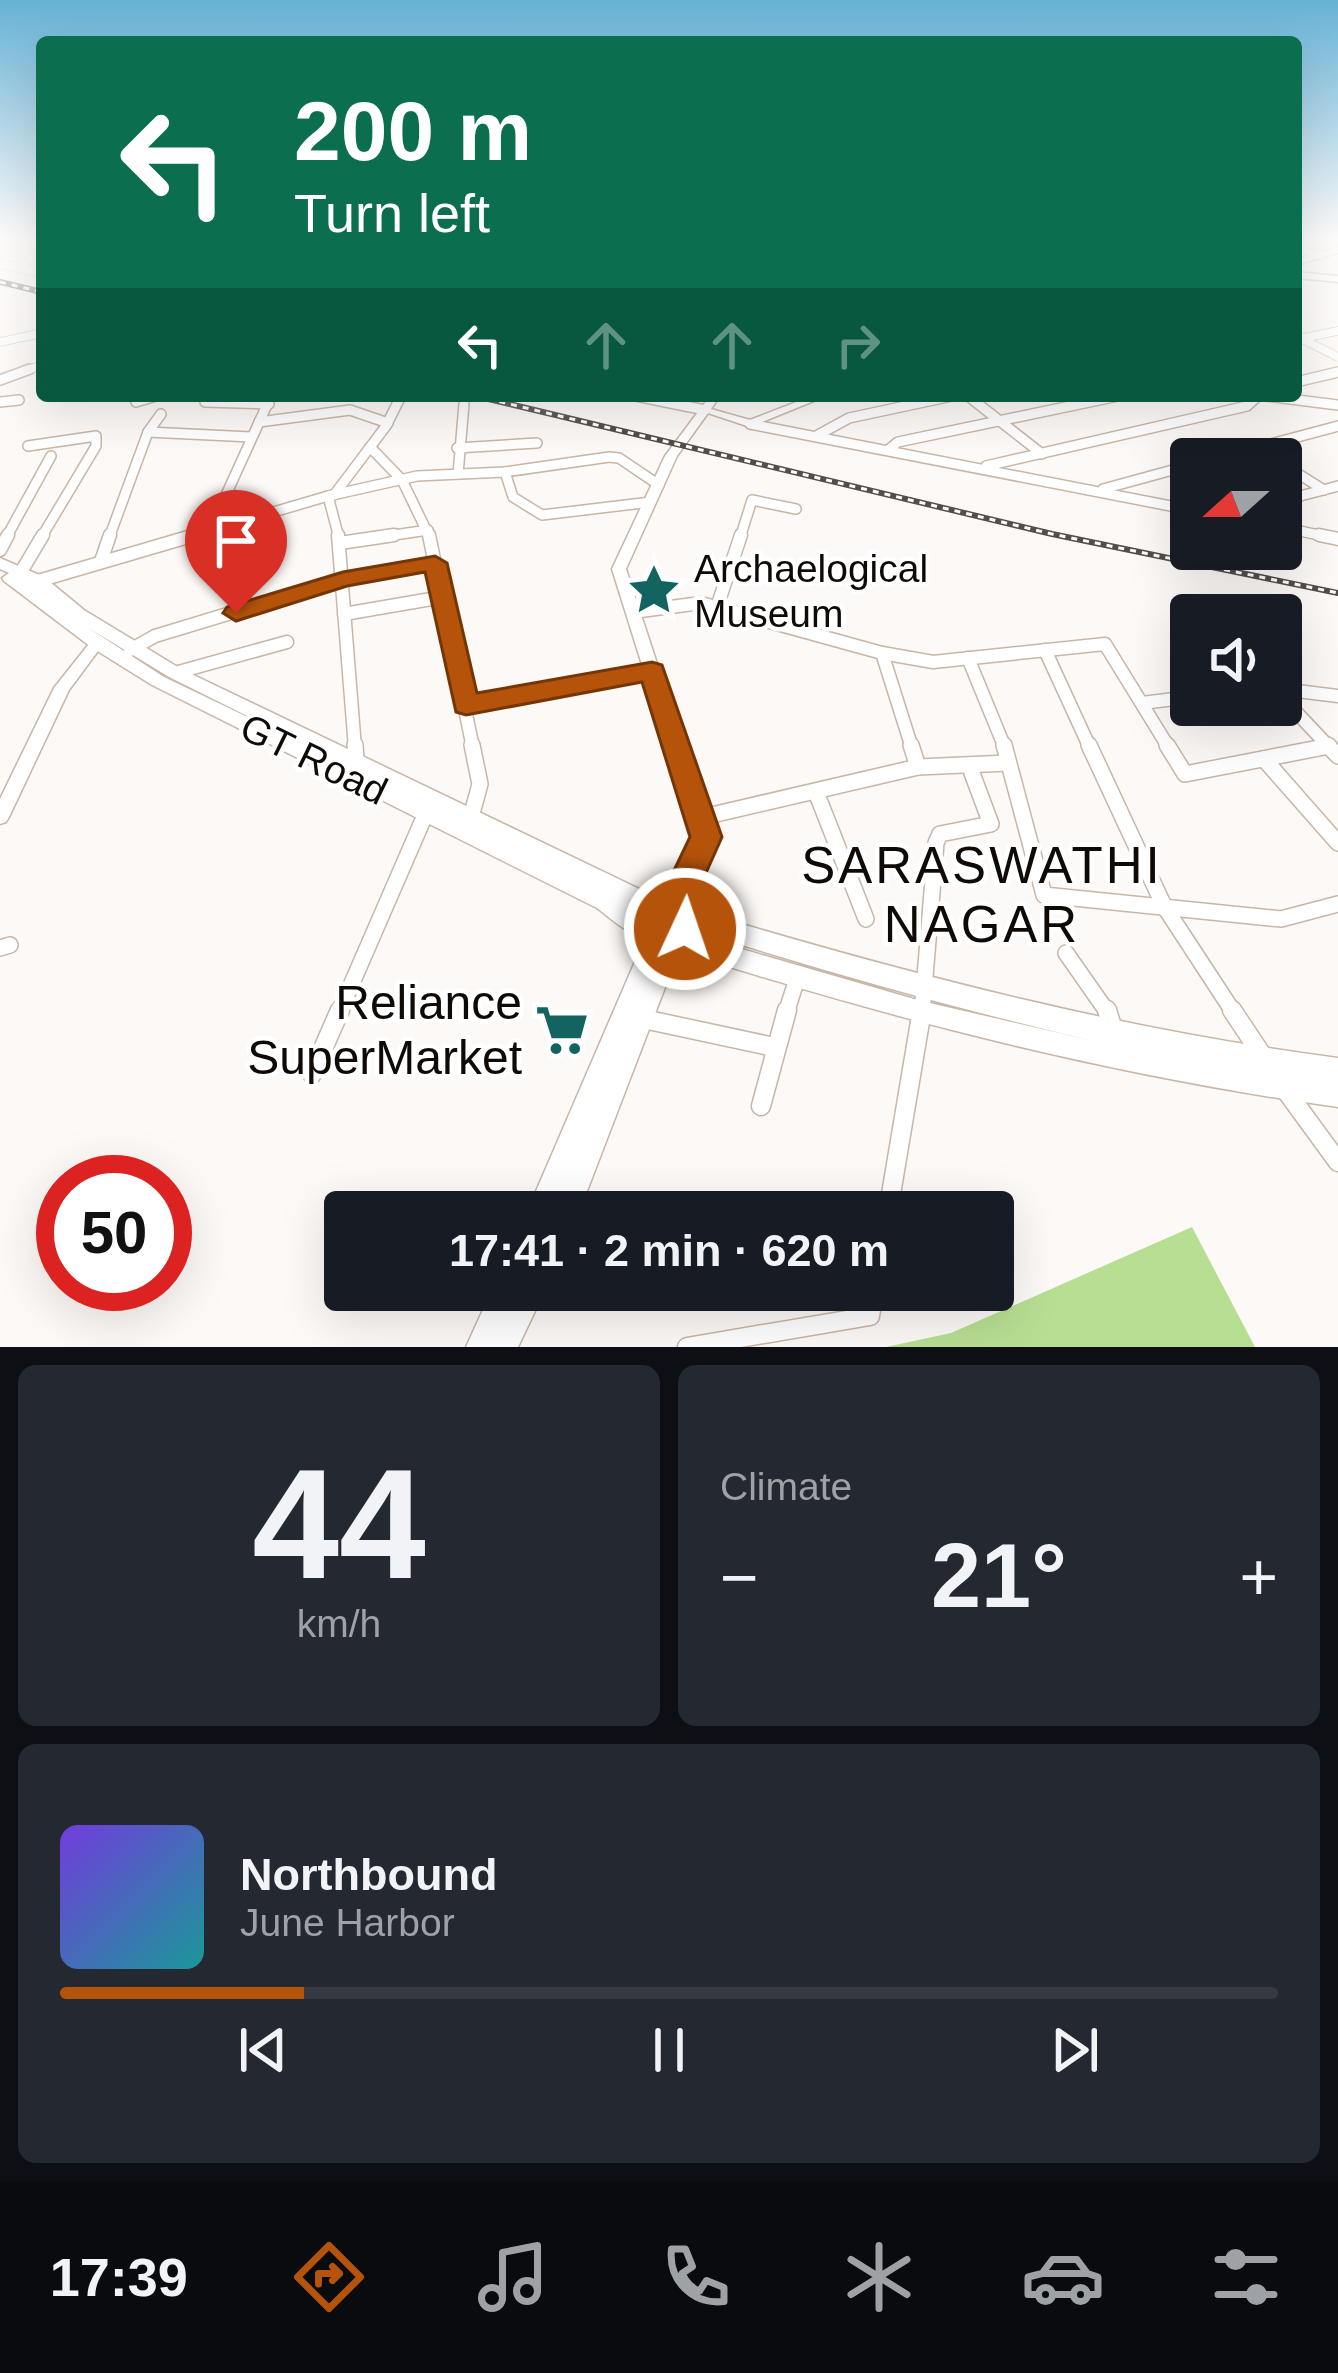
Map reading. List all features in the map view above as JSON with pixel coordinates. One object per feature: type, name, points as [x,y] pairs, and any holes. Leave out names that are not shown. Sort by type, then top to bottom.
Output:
[{"type":"main road","name":"GT Road","points":[[9,573],[97,643],[158,681],[429,806],[605,902],[797,979],[923,1002],[1284,1088],[1338,1094]]},
{"type":"main road","points":[[9,573],[130,650],[356,760],[429,806],[471,817],[664,926],[923,1002],[1267,1063],[1338,1071]]},
{"type":"main road","points":[[572,1191],[664,926]]},
{"type":"main road","points":[[551,1191],[633,1017]]},
{"type":"main road","points":[[482,1347],[498,1311]]},
{"type":"main road","points":[[502,1347],[520,1311]]},
{"type":"street","points":[[1302,337],[1338,331]]},
{"type":"street","points":[[0,342],[36,334]]},
{"type":"street","points":[[1302,340],[1338,357]]},
{"type":"street","points":[[18,377],[36,365]]},
{"type":"street","points":[[1302,381],[1338,372]]},
{"type":"street","points":[[0,380],[36,377]]},
{"type":"street","points":[[1302,401],[1338,405]]},
{"type":"street","points":[[222,526],[221,506],[269,402]]},
{"type":"street","points":[[336,410],[343,402]]},
{"type":"street","points":[[356,760],[340,543],[331,496],[388,423],[398,402]]},
{"type":"street","points":[[681,402],[750,424],[1170,506]]},
{"type":"street","points":[[664,926],[706,837],[620,569],[663,478],[715,402]]},
{"type":"street","points":[[750,424],[806,402]]},
{"type":"street","points":[[817,436],[849,418],[924,402]]},
{"type":"street","points":[[976,402],[1042,454]]},
{"type":"street","points":[[888,450],[898,442],[1091,402]]},
{"type":"street","points":[[979,468],[1253,402]]},
{"type":"street","points":[[458,474],[464,404]]},
{"type":"street","points":[[260,422],[336,410],[364,411],[388,423]]},
{"type":"street","points":[[100,561],[148,432],[161,414]]},
{"type":"street","points":[[1294,438],[1338,426]]},
{"type":"street","points":[[148,432],[251,437]]},
{"type":"street","points":[[9,573],[96,446],[96,436],[28,446]]},
{"type":"street","points":[[458,448],[537,443]]},
{"type":"street","points":[[370,447],[402,480],[428,530],[480,784],[471,817]]},
{"type":"street","points":[[475,449],[482,473]]},
{"type":"street","points":[[0,550],[51,456]]},
{"type":"street","points":[[9,573],[100,561],[402,480],[615,458],[663,478]]},
{"type":"street","points":[[505,472],[513,497],[542,514],[651,502]]},
{"type":"street","points":[[1096,491],[1170,472]]},
{"type":"street","points":[[1302,476],[1324,490]]},
{"type":"street","points":[[1302,496],[1338,486]]},
{"type":"street","points":[[717,608],[752,500],[796,509]]},
{"type":"street","points":[[340,543],[428,530]]},
{"type":"street","points":[[1302,531],[1338,538]]},
{"type":"street","points":[[130,650],[155,636],[343,579],[435,563]]},
{"type":"street","points":[[344,614],[443,597]]},
{"type":"street","points":[[633,612],[701,603],[882,653],[933,662],[1105,644],[1185,773],[1333,751]]},
{"type":"street","points":[[175,673],[287,641]]},
{"type":"street","points":[[0,817],[62,688],[97,643]]},
{"type":"street","points":[[1045,650],[1164,906],[1267,1063]]},
{"type":"street","points":[[882,653],[918,766]]},
{"type":"street","points":[[968,658],[1009,763],[1044,895],[1281,919],[1337,905]]},
{"type":"street","points":[[466,705],[652,671]]},
{"type":"street","points":[[1302,694],[1338,696]]},
{"type":"street","points":[[1142,703],[1170,700]]},
{"type":"street","points":[[1302,716],[1333,751]]},
{"type":"street","points":[[1264,759],[1338,843]]},
{"type":"street","points":[[699,818],[918,766],[1009,763]]},
{"type":"street","points":[[892,1191],[923,1002],[936,843],[940,834],[992,824],[969,765]]},
{"type":"street","points":[[816,792],[866,919]]},
{"type":"street","points":[[312,1074],[429,806]]},
{"type":"street","points":[[1066,953],[1106,1005],[1114,1034]]},
{"type":"street","points":[[761,1106],[773,1047],[797,979]]},
{"type":"street","points":[[633,1017],[773,1047]]},
{"type":"street","points":[[1284,1088],[1338,1162]]},
{"type":"street","points":[[687,1347],[870,1316],[871,1311]]},
{"type":"green space","points":[[1192,1227],[1255,1347],[886,1347],[951,1333],[1001,1311],[1014,1311],[1014,1305]]},
{"type":"railway","points":[[501,402],[1052,534],[1338,593]]},
{"type":"place","name":"Archaelogical Museum","points":[[654,590]]},
{"type":"place","name":"Reliance SuperMarket","points":[[562,1030]]},
{"type":"district","name":"SARASWATHI NAGAR","points":[[982,894]]},
{"type":"route","points":[[236,613],[343,579],[435,563],[466,705],[652,671],[706,837],[674,906],[684,916],[685,929]]}]
